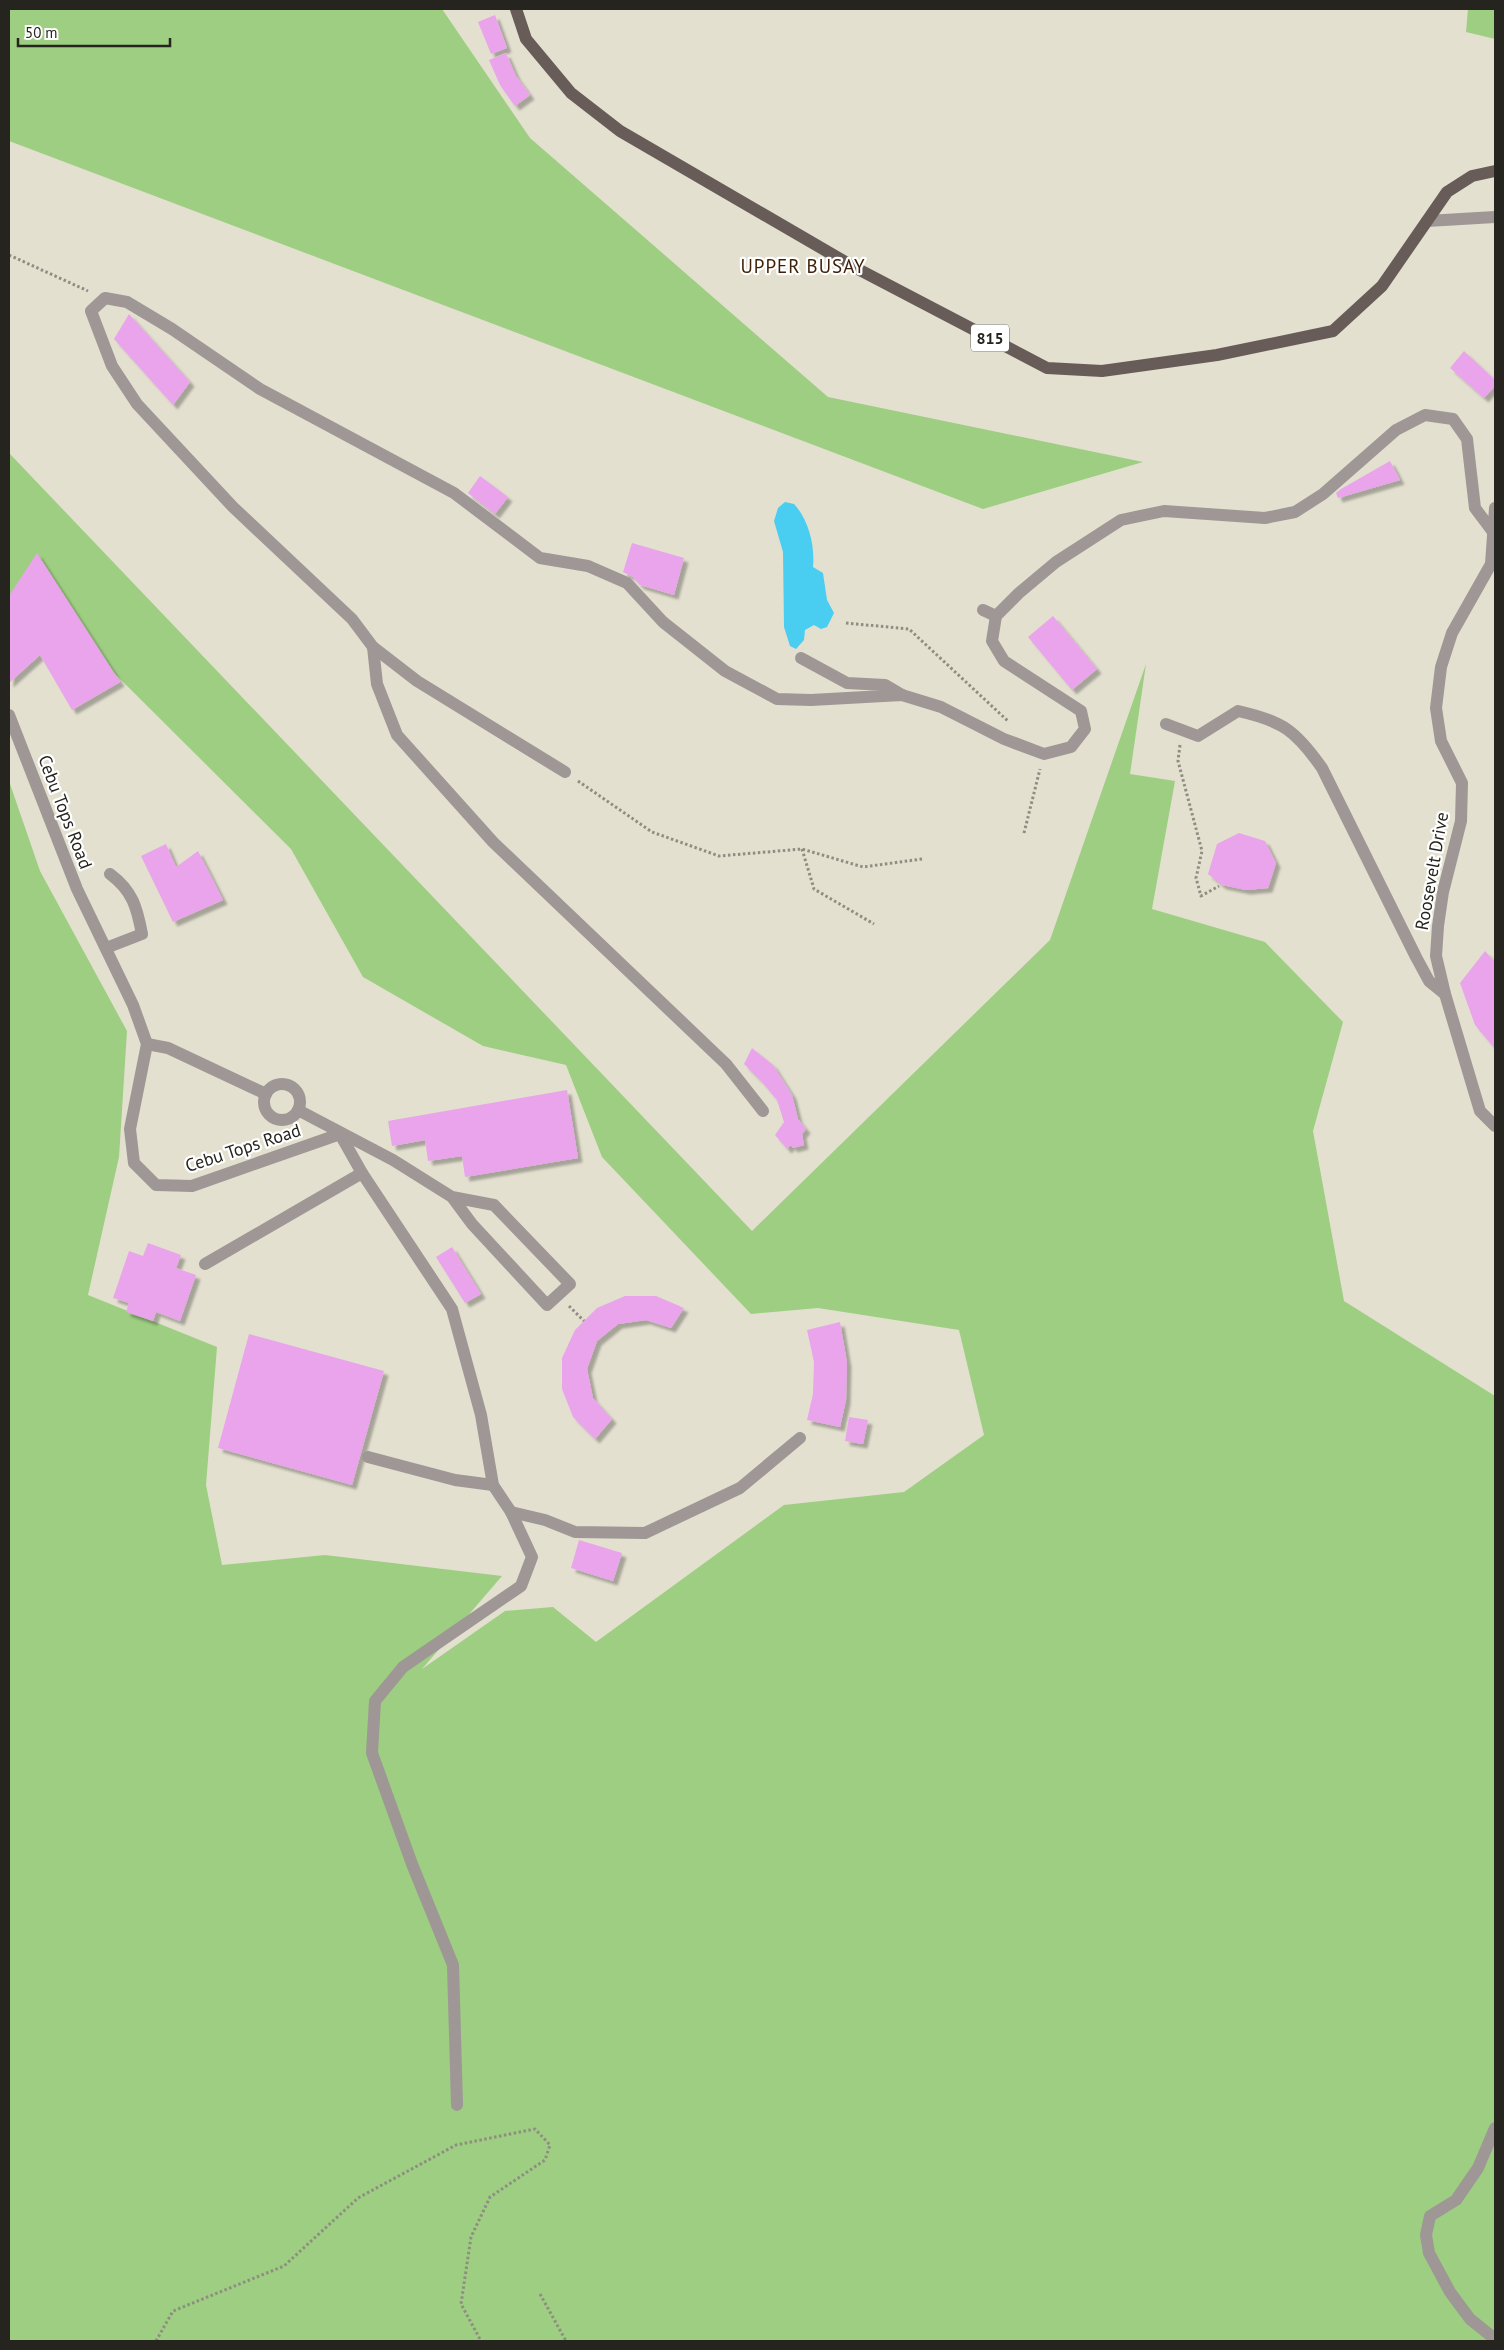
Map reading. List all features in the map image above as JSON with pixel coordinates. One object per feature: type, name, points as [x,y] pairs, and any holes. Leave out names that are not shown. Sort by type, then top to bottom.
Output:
[{"type":"main road","name":"815","points":[[516,9],[526,39],[570,93],[620,131],[854,267],[1047,368],[1102,372],[1217,355],[1333,331],[1382,286],[1447,192],[1472,176],[1495,172]]},
{"type":"street","points":[[1427,221],[1495,217]]},
{"type":"street","points":[[565,772],[417,681],[372,647],[352,619],[233,507],[137,404],[112,366],[91,311],[105,298],[127,302],[172,329],[260,389],[454,493],[540,558],[588,566],[627,583],[663,622],[725,672],[777,699],[811,700],[902,695]]},
{"type":"street","points":[[801,658],[847,683],[885,685],[902,695],[941,707],[1004,739],[1044,754],[1071,747],[1085,729],[1081,711],[1004,661],[992,641],[996,616],[1019,593],[1056,562],[1121,520],[1164,511],[1265,518],[1295,512],[1323,494],[1396,430],[1425,416],[1453,419],[1467,439],[1475,508],[1493,532]]},
{"type":"street","name":"Roosevelt Drive","points":[[1495,508],[1491,564],[1452,633],[1441,667],[1436,708],[1441,741],[1462,783],[1461,822],[1444,892],[1438,926],[1436,956],[1445,994],[1480,1111],[1495,1126]]},
{"type":"street","points":[[983,610],[996,616]]},
{"type":"street","points":[[372,647],[377,684],[397,735],[493,842],[691,1029],[726,1064],[764,1111]]},
{"type":"street","points":[[1166,724],[1198,736],[1238,711],[1264,717],[1286,727],[1306,745],[1322,768],[1429,981],[1445,994]]},
{"type":"street","name":"Cebu Tops Road","points":[[9,715],[77,889],[133,1005],[148,1044],[130,1129],[134,1163],[156,1185],[192,1186],[340,1134]]},
{"type":"street","points":[[106,948],[142,934],[136,904],[121,882],[110,874]]},
{"type":"street","points":[[148,1044],[168,1048],[266,1094]]},
{"type":"street","points":[[278,1085],[294,1088],[300,1102],[298,1110],[292,1117],[283,1120],[274,1118],[267,1112],[264,1104],[266,1094],[271,1088],[278,1085]]},
{"type":"street","points":[[298,1110],[340,1134],[393,1160],[452,1197],[494,1205],[570,1284],[547,1305],[472,1224],[452,1197]]},
{"type":"street","points":[[340,1134],[362,1173],[452,1309],[481,1415],[493,1485],[511,1512],[532,1556],[521,1586],[403,1667],[375,1701],[372,1754],[412,1864],[453,1965],[457,2106]]},
{"type":"street","points":[[205,1264],[362,1173]]},
{"type":"street","points":[[511,1512],[545,1520],[575,1532],[645,1534],[740,1488],[800,1438]]},
{"type":"street","points":[[368,1457],[455,1480],[493,1485]]},
{"type":"street","points":[[1495,2128],[1478,2168],[1456,2200],[1430,2216],[1426,2235],[1429,2253],[1450,2292],[1470,2318],[1495,2339]]},
{"type":"path","points":[[9,255],[105,298]]},
{"type":"path","points":[[846,623],[909,629],[1012,725],[1004,739]]},
{"type":"path","points":[[1182,730],[1178,761],[1202,851],[1196,878],[1201,896],[1219,886]]},
{"type":"path","points":[[1024,834],[1044,754]]},
{"type":"path","points":[[565,772],[652,832],[719,856],[802,849],[863,867],[922,859]]},
{"type":"path","points":[[802,849],[814,889],[874,924]]},
{"type":"path","points":[[156,2341],[173,2310],[284,2266],[358,2198],[456,2145],[535,2129],[550,2145],[545,2160],[490,2197],[470,2237],[461,2304],[481,2341]]},
{"type":"path","points":[[540,2294],[566,2341]]},
{"type":"green space","points":[[9,9],[442,9],[530,138],[828,397],[1143,462],[983,509],[9,141]]},
{"type":"green space","points":[[1468,9],[1495,9],[1495,39],[1466,32]]},
{"type":"green space","points":[[9,453],[752,1231],[1050,940],[1146,664],[1130,774],[1175,781],[1152,909],[1265,942],[1343,1022],[1313,1131],[1344,1301],[1495,1396],[1495,2341],[9,2341],[9,781],[40,871],[127,1031],[119,1157],[88,1295],[217,1347],[206,1485],[222,1565],[325,1555],[502,1576],[422,1669],[505,1611],[553,1607],[596,1642],[784,1505],[904,1492],[984,1435],[959,1330],[818,1308],[751,1314],[602,1157],[566,1065],[483,1046],[363,977],[291,849],[101,660],[9,625]]},
{"type":"water","points":[[785,502],[794,504],[804,518],[812,542],[813,567],[823,573],[827,600],[834,613],[827,627],[821,629],[814,625],[805,630],[804,640],[796,649],[790,646],[784,627],[783,552],[774,521],[778,508]]},
{"type":"building","points":[[495,15],[507,48],[491,54],[478,22]]},
{"type":"building","points":[[506,53],[516,76],[530,95],[515,106],[500,85],[489,60]]},
{"type":"building","points":[[129,314],[190,382],[173,405],[114,339]]},
{"type":"building","points":[[1464,351],[1495,380],[1495,386],[1484,398],[1450,368]]},
{"type":"building","points":[[1390,461],[1400,480],[1338,498],[1336,493],[1341,489]]},
{"type":"building","points":[[480,476],[508,497],[495,514],[468,493]]},
{"type":"building","points":[[632,543],[684,558],[674,595],[640,585],[633,577],[623,572]]},
{"type":"building","points":[[37,553],[120,682],[72,710],[40,655],[9,683],[9,596]]},
{"type":"building","points":[[1053,616],[1097,669],[1072,690],[1028,637]]},
{"type":"building","points":[[1239,833],[1265,841],[1276,863],[1268,888],[1246,890],[1222,885],[1208,874],[1217,844]]},
{"type":"building","points":[[166,844],[176,867],[198,851],[223,900],[173,922],[141,856]]},
{"type":"building","points":[[1485,951],[1495,962],[1495,1049],[1475,1025],[1460,983]]},
{"type":"building","points":[[752,1048],[773,1065],[792,1095],[798,1119],[806,1129],[802,1134],[804,1145],[793,1148],[791,1145],[787,1149],[775,1135],[784,1122],[777,1100],[744,1064]]},
{"type":"building","points":[[567,1090],[578,1158],[465,1177],[462,1156],[428,1161],[425,1140],[392,1146],[388,1121]]},
{"type":"building","points":[[148,1243],[181,1255],[176,1268],[196,1275],[180,1321],[156,1312],[153,1321],[126,1312],[129,1303],[113,1298],[129,1251],[143,1256]]},
{"type":"building","points":[[452,1247],[481,1294],[465,1303],[436,1257]]},
{"type":"building","points":[[625,1296],[656,1296],[684,1308],[671,1328],[646,1320],[618,1324],[597,1341],[587,1369],[593,1398],[612,1419],[595,1439],[573,1417],[562,1389],[562,1358],[575,1330],[597,1308]]},
{"type":"building","points":[[840,1322],[847,1363],[846,1400],[840,1427],[807,1420],[813,1394],[814,1362],[807,1330]]},
{"type":"building","points":[[249,1334],[384,1371],[352,1485],[218,1448]]},
{"type":"building","points":[[849,1417],[868,1420],[863,1444],[845,1441]]},
{"type":"building","points":[[579,1540],[622,1553],[613,1581],[571,1568]]},
{"type":"district","name":"UPPER BUSAY","points":[[803,266]]}]
